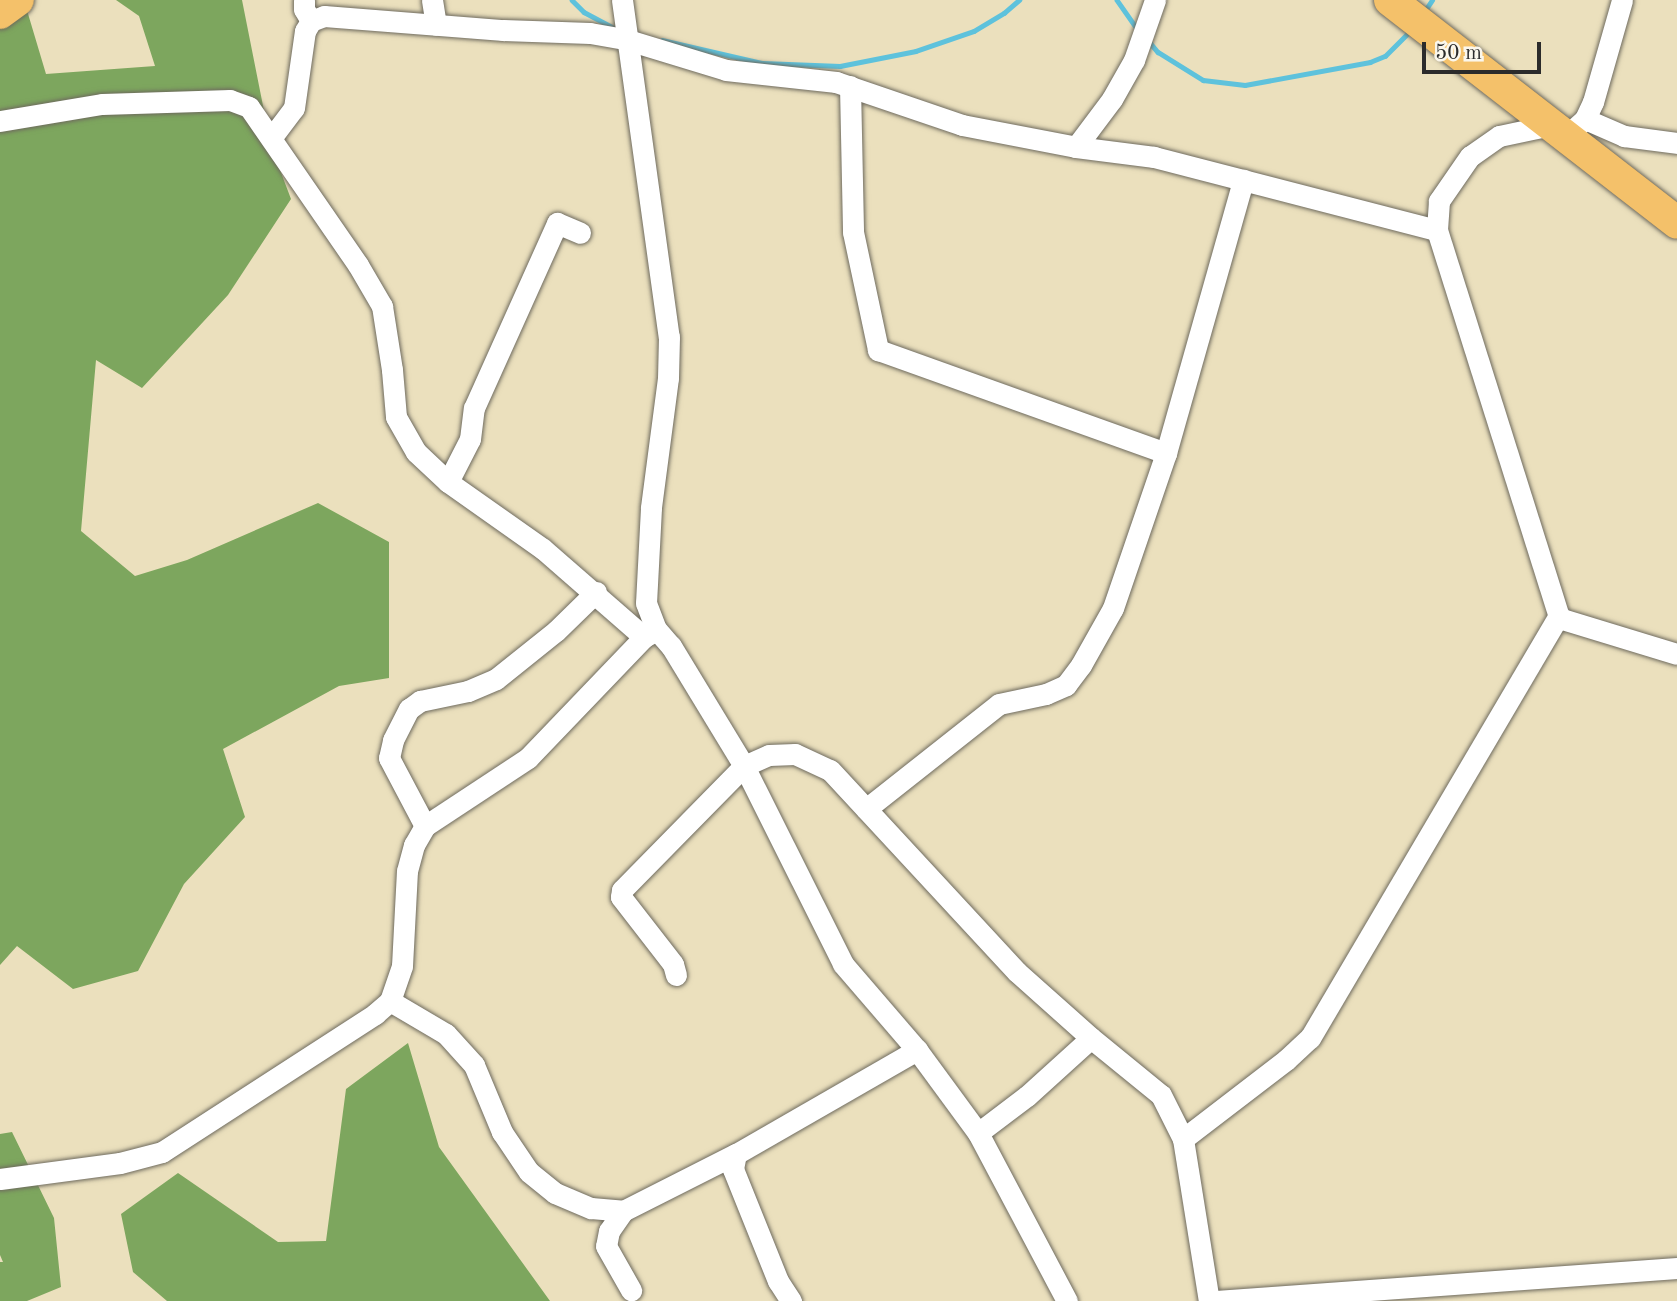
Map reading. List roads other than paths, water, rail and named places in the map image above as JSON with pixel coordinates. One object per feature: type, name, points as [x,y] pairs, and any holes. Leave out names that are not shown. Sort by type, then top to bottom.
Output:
[{"type":"highway","points":[[0,13],[18,0]]},
{"type":"highway","points":[[1390,0],[1567,127],[1677,223]]},
{"type":"street","points":[[304,0],[304,9],[311,21]]},
{"type":"street","points":[[432,0],[436,25]]},
{"type":"street","points":[[622,0],[669,337],[668,378],[646,573],[650,633]]},
{"type":"street","points":[[1076,146],[1112,99],[1139,46],[1155,0]]},
{"type":"street","points":[[1567,127],[1622,0]]},
{"type":"street","points":[[272,137],[288,119],[293,108],[305,31],[311,21],[324,16],[590,33],[628,40],[726,70],[836,82],[962,125],[1076,146],[1154,156],[1437,230]]},
{"type":"street","points":[[850,86],[853,232],[878,350],[1166,453]]},
{"type":"street","points":[[0,121],[102,104],[230,100],[249,107],[358,265],[382,306],[396,417],[415,452],[448,482],[543,549],[650,633],[671,646],[744,766],[844,964],[918,1050],[978,1133],[1067,1301]]},
{"type":"street","points":[[1183,1139],[1286,1060],[1310,1038],[1559,616],[1437,230],[1438,201],[1470,156],[1499,136],[1567,127],[1677,143]]},
{"type":"street","points":[[866,809],[999,704],[1046,694],[1066,685],[1081,665],[1114,608],[1166,453],[1243,180]]},
{"type":"street","points":[[448,482],[470,439],[474,408],[557,223],[580,233]]},
{"type":"street","points":[[425,826],[389,758],[393,740],[409,709],[420,701],[468,691],[496,679],[556,631],[596,592]]},
{"type":"street","points":[[1559,616],[1677,654]]},
{"type":"street","points":[[0,1179],[120,1163],[162,1152],[390,1002],[402,966],[407,871],[414,845],[425,826],[528,758],[650,633]]},
{"type":"street","points":[[677,975],[673,964],[621,897],[622,890],[744,766],[769,755],[795,754],[814,760],[831,770],[1017,972],[1091,1038],[1161,1095],[1183,1139],[1209,1301]]},
{"type":"street","points":[[390,1002],[446,1034],[474,1065],[502,1132],[528,1172],[555,1193],[591,1208],[623,1212]]},
{"type":"street","points":[[978,1133],[1027,1096],[1091,1038]]},
{"type":"street","points":[[631,1290],[606,1246],[609,1231],[623,1212],[736,1154],[918,1050]]},
{"type":"street","points":[[736,1154],[733,1169],[778,1281],[791,1301]]},
{"type":"street","points":[[1216,1301],[1677,1268]]},
{"type":"waterway","points":[[572,0],[584,12],[614,28]]},
{"type":"waterway","points":[[662,40],[762,63],[840,66],[916,51],[974,31],[1004,13],[1019,0]]},
{"type":"waterway","points":[[1117,0],[1138,30]]},
{"type":"waterway","points":[[1424,12],[1432,0]]},
{"type":"waterway","points":[[1147,39],[1158,52],[1203,80],[1245,85],[1370,62],[1385,56],[1411,30]]}]
